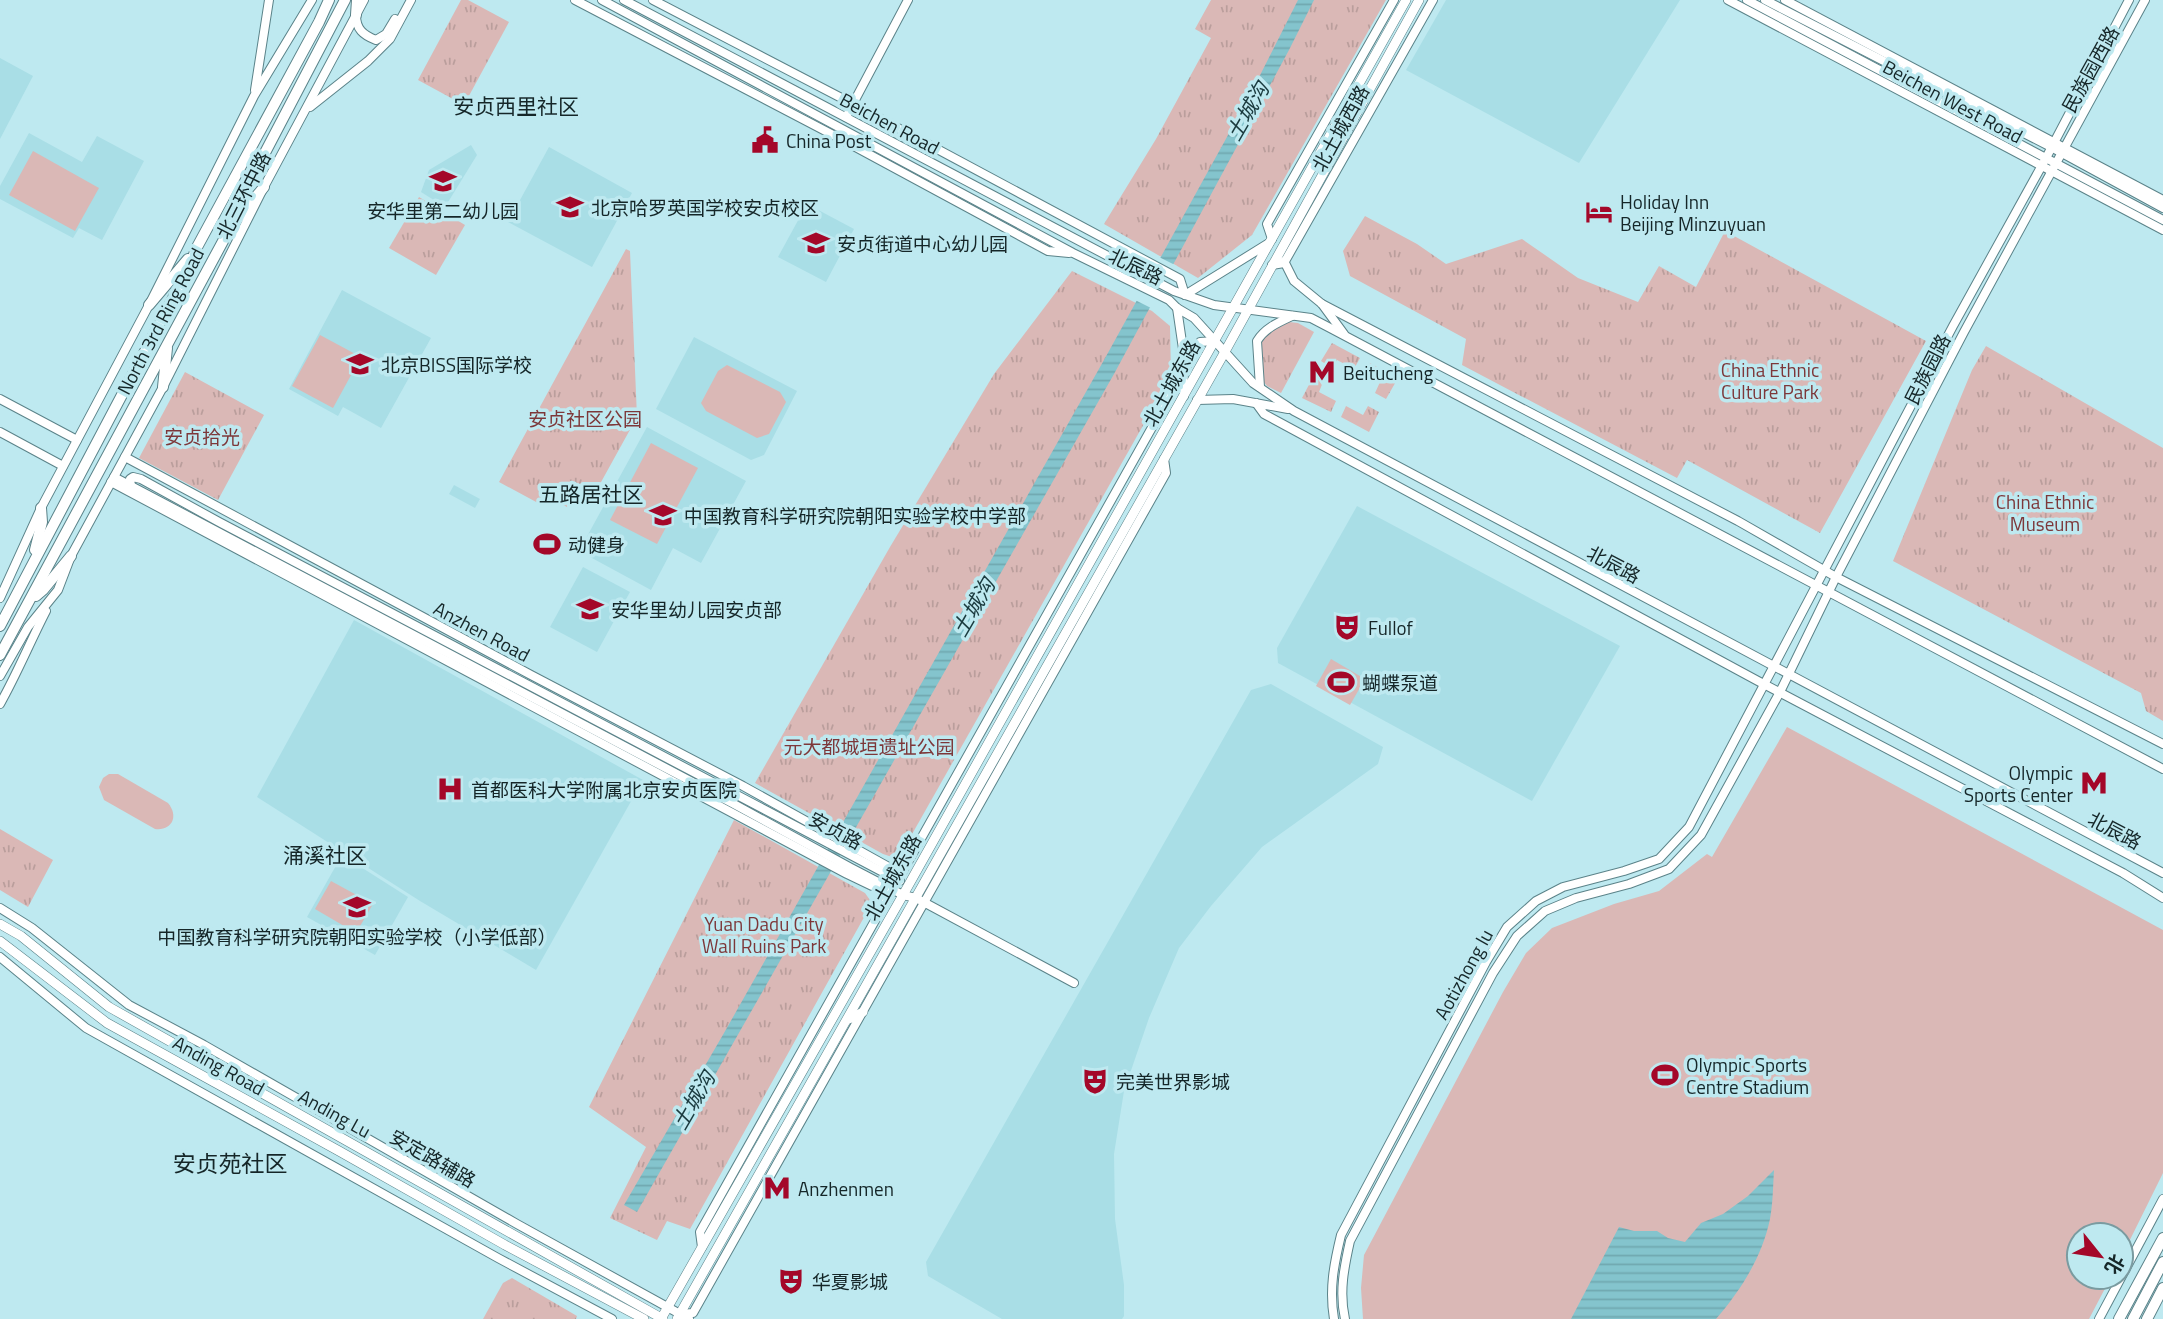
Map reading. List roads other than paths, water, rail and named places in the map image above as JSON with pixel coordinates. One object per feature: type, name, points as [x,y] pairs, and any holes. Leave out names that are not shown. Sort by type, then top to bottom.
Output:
[{"type":"highway","name":"North 3rd Ring Road","points":[[0,626],[329,0]]},
{"type":"highway","name":"North 3rd Ring Road","points":[[4,658],[31,600],[229,230],[245,191],[345,0]]},
{"type":"highway","points":[[356,15],[357,0]]},
{"type":"highway","points":[[229,230],[264,187]]},
{"type":"highway","points":[[149,305],[196,249]]},
{"type":"highway","points":[[163,387],[167,343]]},
{"type":"highway","points":[[30,566],[42,522],[41,508]]},
{"type":"highway","points":[[31,600],[43,590],[71,556]]},
{"type":"highway","points":[[2119,1319],[2163,1238]]},
{"type":"highway","points":[[2133,1319],[2163,1262]]},
{"type":"highway","points":[[2147,1319],[2163,1288]]},
{"type":"main road","name":"北土城西路","points":[[1271,241],[1406,0]]},
{"type":"main road","name":"北土城西路","points":[[1248,310],[1419,0]]},
{"type":"main road","points":[[1215,341],[1271,241]]},
{"type":"main road","name":"北土城东路","points":[[682,1317],[847,1020],[920,901],[1099,571],[1248,310]]},
{"type":"main road","name":"北土城东路","points":[[662,1319],[1215,341]]},
{"type":"main road","name":"Anding Lu","points":[[0,924],[21,936],[109,1007],[662,1319]]},
{"type":"main road","name":"Anding Road","points":[[0,941],[107,1023],[505,1245],[644,1319]]},
{"type":"main road","points":[[847,1020],[863,1012]]},
{"type":"street","points":[[254,96],[267,0]]},
{"type":"street","name":"北三环中路","points":[[1,595],[41,508],[149,305],[254,96],[312,0]]},
{"type":"street","name":"北三环中路","points":[[0,676],[4,658],[58,590],[71,556],[163,387],[264,187],[364,0]]},
{"type":"street","points":[[356,15],[356,25],[368,37],[376,40],[386,34],[405,0]]},
{"type":"street","points":[[304,111],[368,61],[384,53],[396,36],[413,0]]},
{"type":"street","name":"北辰路","points":[[575,0],[1048,251],[1073,253]]},
{"type":"street","name":"北辰路","points":[[602,0],[1073,253],[1169,300],[1194,318],[1253,383],[1292,410],[2163,873]]},
{"type":"street","name":"Beichen Road","points":[[624,0],[1142,272]]},
{"type":"street","name":"北辰路","points":[[653,0],[1180,279],[1185,295]]},
{"type":"street","points":[[846,117],[908,0]]},
{"type":"street","name":"北土城西路","points":[[1271,241],[1267,224],[1394,0]]},
{"type":"street","name":"北土城西路","points":[[1284,263],[1433,0]]},
{"type":"street","name":"Beichen West Road","points":[[1728,0],[2044,161]]},
{"type":"street","name":"Beichen West Road","points":[[1748,0],[2044,161],[2163,230]]},
{"type":"street","name":"Beichen West Road","points":[[1765,0],[2142,189],[2161,205]]},
{"type":"street","name":"Beichen West Road","points":[[1785,0],[2053,145]]},
{"type":"street","name":"民族园西路","points":[[2044,161],[2129,0]]},
{"type":"street","name":"民族园西路","points":[[2054,167],[2146,0]]},
{"type":"street","name":"Beichen West Road","points":[[2064,150],[2161,205]]},
{"type":"street","name":"民族园路","points":[[1774,668],[1953,326],[2044,161]]},
{"type":"street","name":"Beichen West Road","points":[[2054,167],[2163,220]]},
{"type":"street","name":"民族园路","points":[[1787,675],[1964,332],[2054,167]]},
{"type":"street","points":[[1185,295],[1271,241]]},
{"type":"street","points":[[1279,251],[1294,281],[1322,304],[1738,521],[1836,577],[2163,744]]},
{"type":"street","points":[[1272,265],[1284,263]]},
{"type":"street","name":"北辰路","points":[[1142,272],[1174,291],[1214,305],[1311,318],[2163,769]]},
{"type":"street","points":[[1322,304],[1346,336]]},
{"type":"street","points":[[1177,308],[1183,349],[1184,396]]},
{"type":"street","points":[[1260,387],[1258,341],[1271,327],[1292,316]]},
{"type":"street","name":"北土城东路","points":[[702,1247],[700,1232],[894,878],[1200,342],[1215,341]]},
{"type":"street","points":[[1198,400],[1234,399],[1292,410]]},
{"type":"street","points":[[0,400],[77,440]]},
{"type":"street","name":"北辰路","points":[[1256,403],[1264,414],[1765,685],[2123,873],[2163,898]]},
{"type":"street","points":[[0,432],[63,466]]},
{"type":"street","name":"Anzhen Road","points":[[125,457],[789,812],[823,836]]},
{"type":"street","name":"北土城东路","points":[[682,1317],[693,1312],[863,1012],[920,901],[1166,473],[1164,458]]},
{"type":"street","points":[[131,486],[130,479],[133,477],[173,483]]},
{"type":"street","points":[[113,480],[268,566],[814,851]]},
{"type":"street","name":"Anzhen Road","points":[[113,480],[131,486],[278,563],[814,851]]},
{"type":"street","name":"Anzhen Road","points":[[145,480],[422,629]]},
{"type":"street","points":[[265,531],[274,551]]},
{"type":"street","points":[[268,566],[278,563]]},
{"type":"street","points":[[1088,565],[1108,576]]},
{"type":"street","points":[[0,704],[58,590]]},
{"type":"street","points":[[422,629],[436,624]]},
{"type":"street","name":"安贞路","points":[[422,629],[798,828],[823,836],[858,855],[908,886],[920,901]]},
{"type":"street","points":[[442,650],[445,659]]},
{"type":"street","name":"Aotizhong lu","points":[[1334,1319],[1331,1299],[1332,1271],[1341,1235],[1507,928],[1536,901],[1563,887],[1659,859],[1689,827],[1774,668]]},
{"type":"street","name":"Aotizhong lu","points":[[1345,1319],[1342,1306],[1342,1275],[1350,1241],[1493,973],[1517,936],[1545,911],[1576,898],[1629,884],[1669,869],[1701,835],[1787,675]]},
{"type":"street","points":[[789,812],[798,828]]},
{"type":"street","name":"安贞路","points":[[814,851],[849,871],[920,901],[1074,983]]},
{"type":"street","name":"安定路辅路","points":[[0,908],[32,928],[128,1005],[204,1045],[682,1317]]},
{"type":"street","points":[[0,957],[86,1027],[612,1319]]},
{"type":"street","points":[[204,1045],[219,1068]]},
{"type":"street","points":[[2099,1319],[2162,1200]]},
{"type":"water","name":"土城沟","points":[[1298,0],[1314,0],[1114,374],[637,1212],[624,1205],[1104,360],[1249,97]]},
{"type":"water","points":[[1774,1170],[1771,1213],[1762,1247],[1742,1285],[1716,1319],[1571,1319],[1619,1227],[1634,1231],[1657,1231],[1668,1238],[1685,1242],[1701,1223],[1723,1214],[1748,1196]]},
{"type":"place","name":"China Post","points":[[765,140]]},
{"type":"place","name":"安华里第二幼儿园","points":[[443,181]]},
{"type":"place","name":"北京哈罗英国学校安贞校区","points":[[570,207]]},
{"type":"place","name":"Holiday Inn Beijing Minzuyuan","points":[[1599,212]]},
{"type":"place","name":"安贞街道中心幼儿园","points":[[816,243]]},
{"type":"place","name":"北京BISS国际学校","points":[[360,364]]},
{"type":"place","name":"Beitucheng","points":[[1322,372]]},
{"type":"place","name":"中国教育科学研究院朝阳实验学校中学部","points":[[663,515]]},
{"type":"place","name":"动健身","points":[[547,544]]},
{"type":"place","name":"安华里幼儿园安贞部","points":[[590,609]]},
{"type":"place","name":"Fullof","points":[[1347,627]]},
{"type":"place","name":"蝴蝶泵道","points":[[1341,682]]},
{"type":"place","name":"Olympic Sports Center","points":[[2094,783]]},
{"type":"place","name":"首都医科大学附属北京安贞医院","points":[[450,789]]},
{"type":"place","name":"中国教育科学研究院朝阳实验学校（小学低部）","points":[[357,907]]},
{"type":"place","name":"Olympic Sports Centre Stadium","points":[[1665,1075]]},
{"type":"place","name":"完美世界影城","points":[[1095,1081]]},
{"type":"place","name":"Anzhenmen","points":[[777,1188]]},
{"type":"place","name":"华夏影城","points":[[791,1281]]},
{"type":"district","name":"安贞西里社区","points":[[516,106]]},
{"type":"district","name":"五路居社区","points":[[591,494]]},
{"type":"district","name":"涌溪社区","points":[[325,855]]},
{"type":"district","name":"安贞苑社区","points":[[230,1163]]},
{"type":"park label","name":"China Ethnic Culture Park","points":[[1770,380]]},
{"type":"park label","name":"安贞社区公园","points":[[585,418]]},
{"type":"park label","name":"安贞拾光","points":[[202,436]]},
{"type":"park label","name":"China Ethnic Museum","points":[[2045,512]]},
{"type":"park label","name":"元大都城垣遗址公园","points":[[869,746]]},
{"type":"park label","name":"Yuan Dadu City Wall Ruins Park","points":[[764,934]]}]
